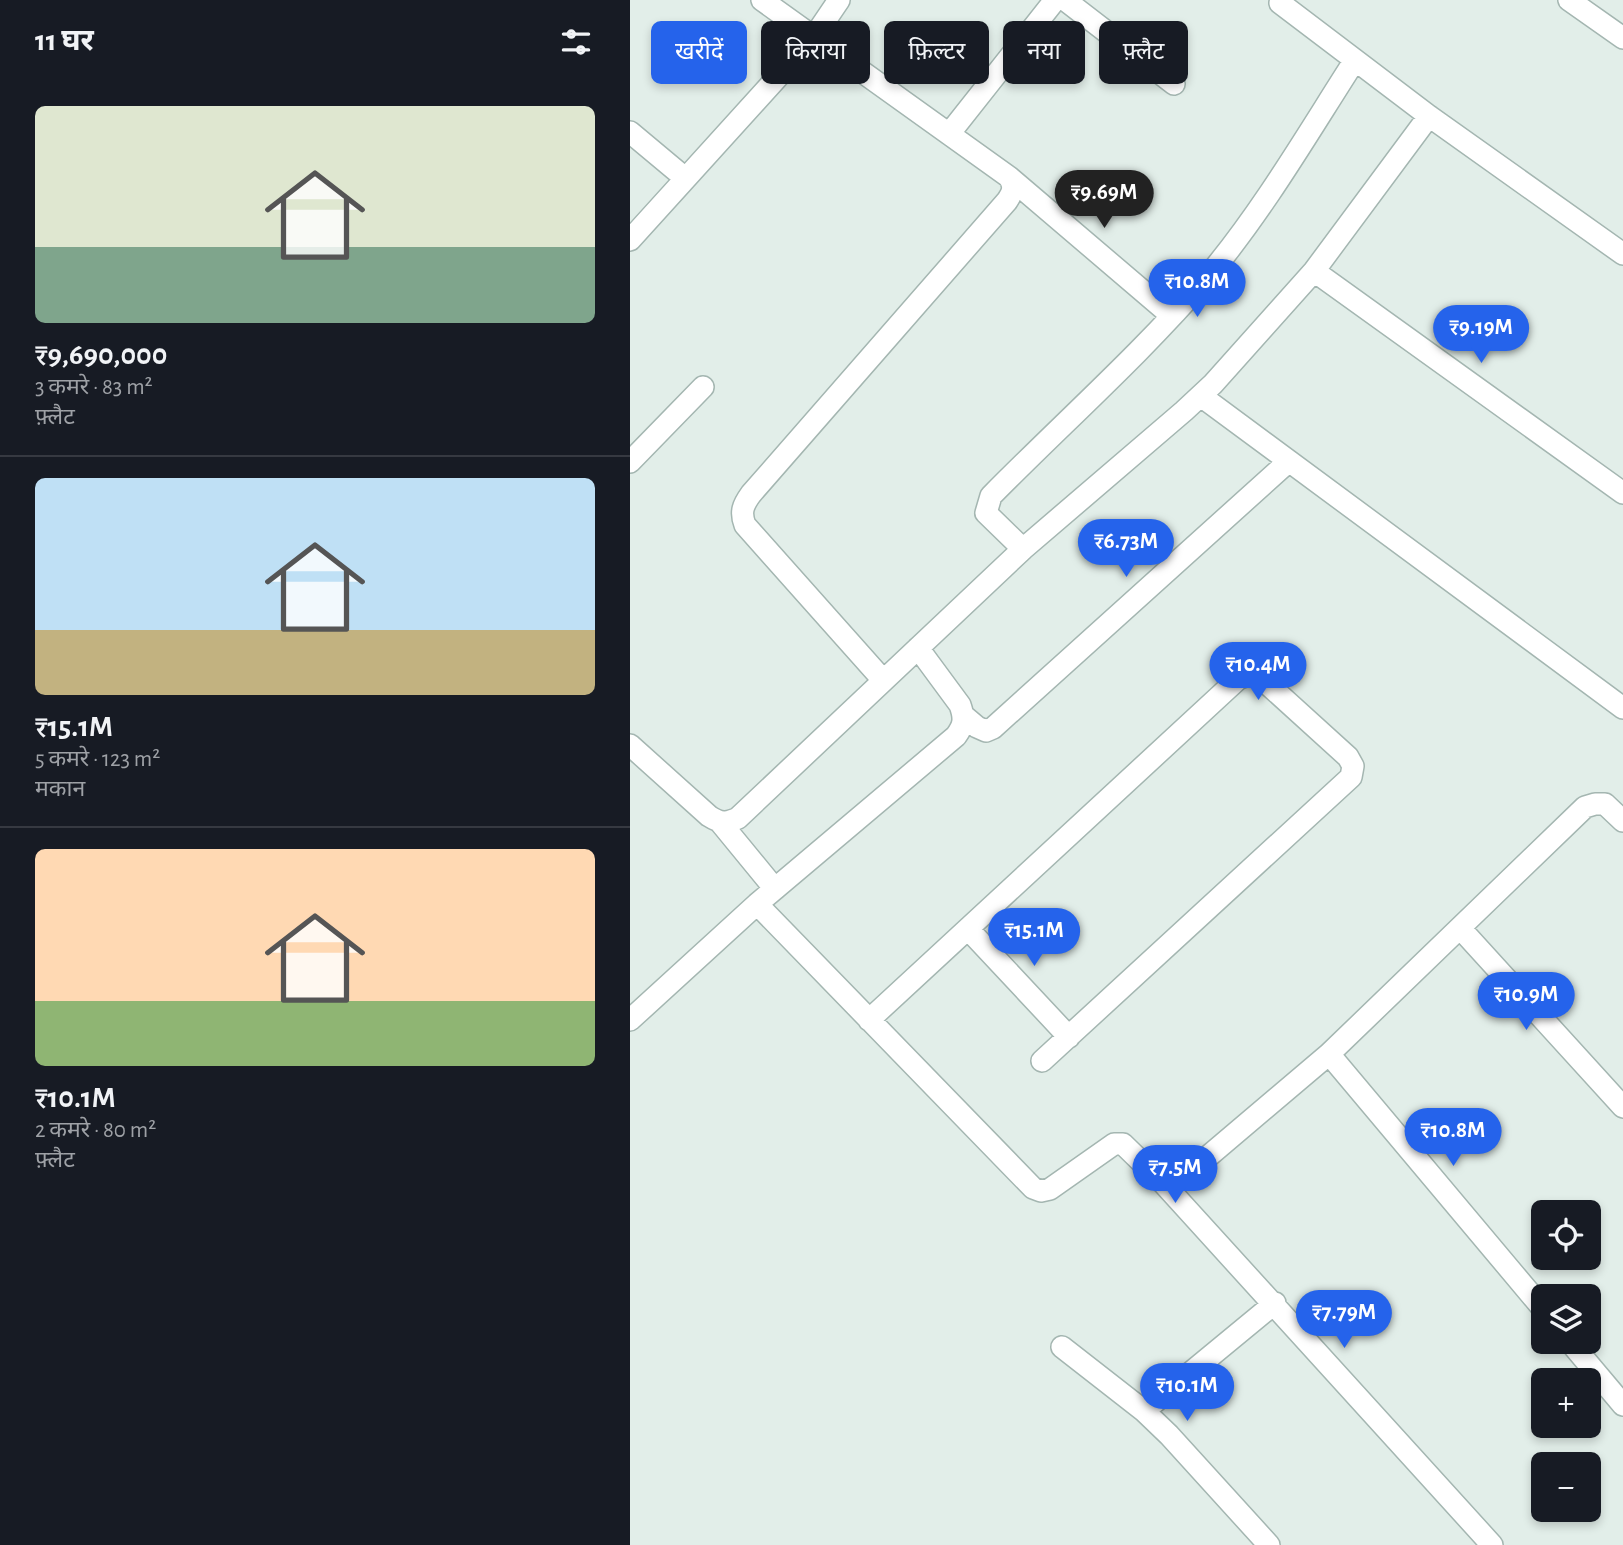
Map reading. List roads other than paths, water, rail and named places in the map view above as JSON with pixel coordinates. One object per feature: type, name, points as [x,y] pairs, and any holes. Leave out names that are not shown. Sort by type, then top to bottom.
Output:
[{"type":"street","points":[[762,0],[792,21]]},
{"type":"street","points":[[825,21],[839,0]]},
{"type":"street","points":[[949,134],[1055,0]]},
{"type":"street","points":[[1065,0],[1099,26]]},
{"type":"street","points":[[1569,0],[1623,38]]},
{"type":"street","points":[[1280,4],[1429,116],[1623,254]]},
{"type":"street","points":[[1023,549],[986,513],[991,496],[1172,316],[1208,275],[1254,215],[1355,60]]},
{"type":"street","points":[[870,77],[1009,177],[1172,316]]},
{"type":"street","points":[[630,240],[771,84]]},
{"type":"street","points":[[720,822],[738,818],[1023,549],[1201,396],[1314,271],[1429,116]]},
{"type":"street","points":[[630,132],[685,178]]},
{"type":"street","points":[[883,680],[745,525],[741,515],[751,494],[1007,201],[1013,192],[1009,177]]},
{"type":"street","points":[[1314,271],[1623,493]]},
{"type":"street","points":[[630,463],[703,387]]},
{"type":"street","points":[[1201,396],[1623,708]]},
{"type":"street","points":[[964,716],[986,731],[993,728],[1289,461]]},
{"type":"street","points":[[630,1020],[757,904],[950,742],[963,726],[964,716],[960,705],[918,648]]},
{"type":"street","points":[[869,1020],[1238,679],[1250,674],[1261,678],[1348,757],[1353,766],[1351,777],[1042,1061]]},
{"type":"street","points":[[630,745],[709,816],[720,822],[775,889]]},
{"type":"street","points":[[1164,1184],[1178,1182],[1329,1054],[1585,807],[1605,804],[1623,821]]},
{"type":"street","points":[[757,904],[1033,1188],[1041,1191],[1050,1189],[1114,1144],[1123,1144],[1275,1303],[1492,1545]]},
{"type":"street","points":[[1460,928],[1623,1107]]},
{"type":"street","points":[[968,929],[1069,1037]]},
{"type":"street","points":[[1329,1054],[1531,1295]]},
{"type":"street","points":[[1144,1411],[1275,1303]]},
{"type":"street","points":[[1062,1347],[1144,1411],[1269,1545]]},
{"type":"street","points":[[1580,1354],[1623,1405]]}]
